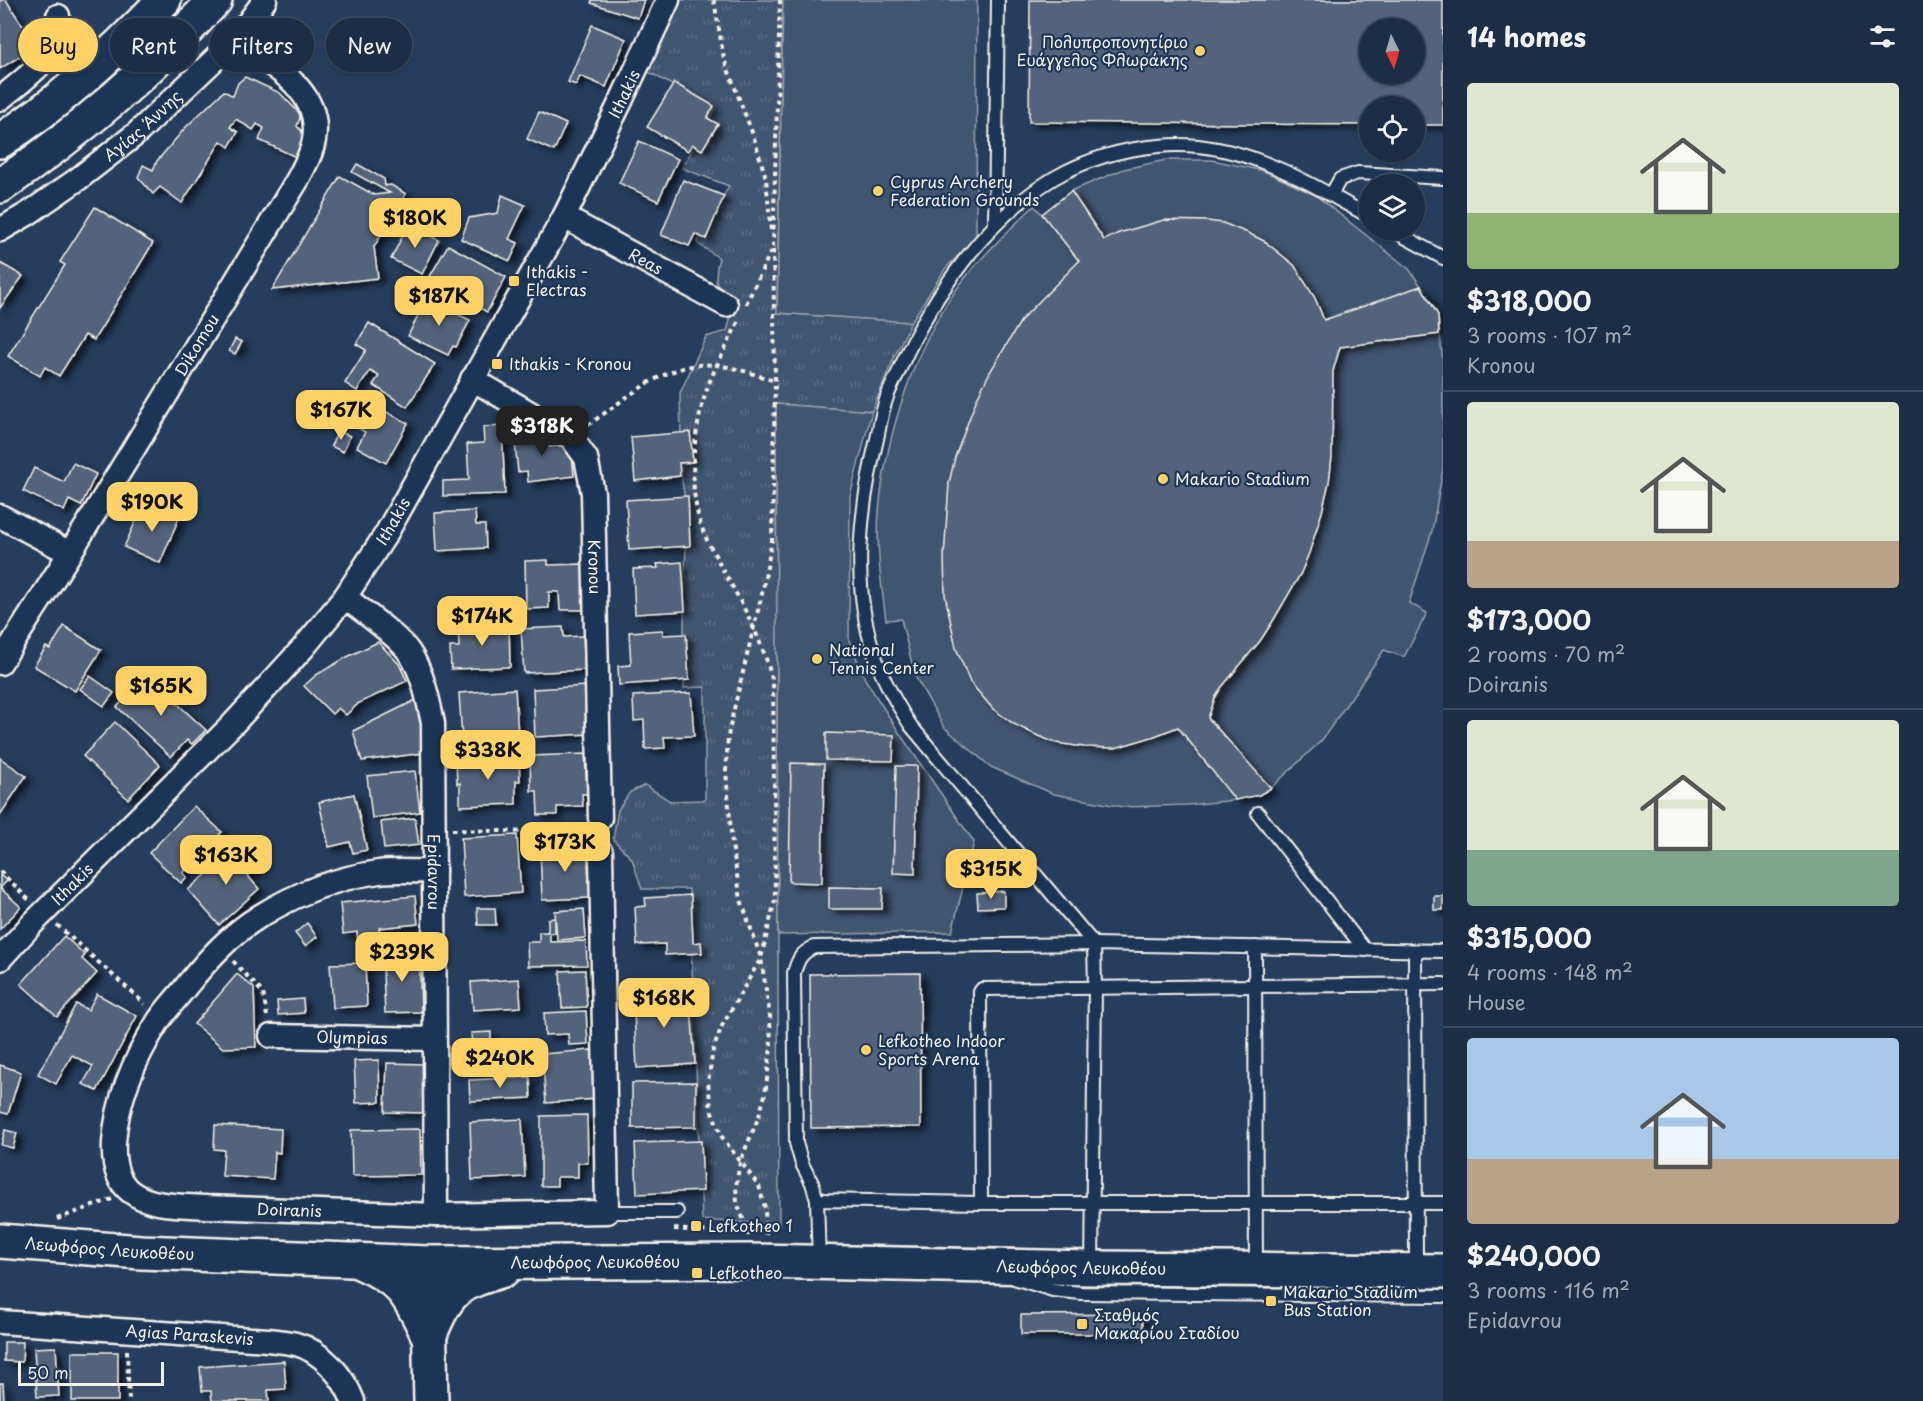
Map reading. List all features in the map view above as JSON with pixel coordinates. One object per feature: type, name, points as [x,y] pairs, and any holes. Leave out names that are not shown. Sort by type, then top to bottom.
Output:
[{"type":"main road","points":[[0,141],[56,101],[99,65],[164,0]]},
{"type":"main road","points":[[0,186],[40,160],[121,95],[172,47],[215,0]]},
{"type":"main road","name":"Λεωφόρος Λευκοθέου","points":[[0,1242],[141,1252],[428,1263],[758,1262],[1430,1271]]},
{"type":"main road","points":[[359,1261],[381,1270],[402,1288],[411,1299],[429,1337]]},
{"type":"main road","points":[[428,1263],[431,1401]]},
{"type":"main road","points":[[429,1337],[445,1301],[456,1290],[482,1276],[521,1264]]},
{"type":"street","name":"Αγίας Άννης","points":[[252,18],[265,0]]},
{"type":"street","name":"Ithakis","points":[[0,959],[43,913],[233,724],[304,647],[345,597],[386,534],[564,217],[668,0]]},
{"type":"street","points":[[0,99],[54,47],[59,30],[58,16]]},
{"type":"street","name":"Αγίας Άννης","points":[[0,230],[78,179],[136,134],[210,65]]},
{"type":"street","name":"Dikomou","points":[[0,663],[70,553],[298,179],[309,157],[314,140],[311,108],[304,93],[280,72]]},
{"type":"street","name":"Reas","points":[[564,217],[736,313]]},
{"type":"street","name":"Kronou","points":[[472,380],[571,437],[585,458],[593,493],[597,834]]},
{"type":"street","points":[[0,516],[70,553]]},
{"type":"street","name":"Epidavrou","points":[[345,597],[409,651],[422,678],[433,723],[436,1215]]},
{"type":"street","points":[[597,834],[607,1212]]},
{"type":"street","points":[[131,1192],[121,1182],[115,1167],[115,1127],[125,1089],[160,1018],[215,951],[258,917],[296,896],[340,879],[381,872],[434,871]]},
{"type":"street","name":"Olympias","points":[[271,1036],[434,1039]]},
{"type":"street","name":"Doiranis","points":[[131,1192],[147,1200],[168,1204],[436,1215],[607,1212]]},
{"type":"street","name":"Agias Paraskevis","points":[[0,1322],[268,1340],[299,1345],[320,1357],[338,1373],[353,1401]]},
{"type":"lane","points":[[995,225],[998,0]]},
{"type":"lane","points":[[1092,1268],[1094,944],[911,726],[897,705],[874,652],[867,622],[861,561],[862,515],[867,478],[887,397],[918,330],[957,270],[995,225],[1054,178],[1105,156],[1160,145],[1219,148],[1258,159],[1300,177],[1359,211]]},
{"type":"lane","points":[[1331,195],[1340,179],[1358,173],[1443,178]]},
{"type":"lane","points":[[1410,240],[1443,258]]},
{"type":"lane","points":[[1258,813],[1365,950]]},
{"type":"lane","points":[[819,1263],[817,1200],[796,1143],[794,973],[798,959],[804,951],[814,947],[1094,944],[1443,951]]},
{"type":"lane","points":[[1255,947],[1256,1270]]},
{"type":"lane","points":[[1415,951],[1416,1203],[1430,1271]]},
{"type":"lane","points":[[981,1203],[980,992],[982,988],[1443,984]]},
{"type":"lane","points":[[817,1200],[981,1203],[1443,1203]]},
{"type":"lane","points":[[607,1212],[677,1212]]},
{"type":"lane","points":[[985,1266],[1029,1284],[1071,1292],[1443,1296]]},
{"type":"path","points":[[714,0],[724,59],[763,167],[773,247],[736,313],[708,388],[699,417],[694,466],[697,514],[704,534],[754,625],[773,683],[774,900],[761,958],[722,1026],[713,1050],[708,1082],[711,1109],[722,1137],[759,1186],[763,1197],[766,1218],[758,1262]]},
{"type":"path","points":[[758,1262],[737,1203],[736,1186],[740,1162],[765,1095],[771,1047],[768,993],[761,958],[741,900],[732,844],[726,771],[732,713],[772,541],[775,381],[773,247],[780,0]]},
{"type":"path","points":[[571,437],[657,378],[681,367],[698,364],[718,365],[775,381]]},
{"type":"path","points":[[434,830],[597,834]]},
{"type":"path","points":[[0,871],[43,913],[160,1018]]},
{"type":"path","points":[[220,947],[263,993],[271,1036]]},
{"type":"path","points":[[51,1221],[131,1192]]},
{"type":"path","points":[[668,1229],[728,1234]]},
{"type":"path","points":[[127,1331],[129,1401]]},
{"type":"green space","points":[[679,0],[783,0],[777,313],[911,322],[872,411],[776,404],[779,1225],[702,1220],[689,889],[642,889],[632,859],[613,839],[618,810],[630,792],[645,785],[670,801],[705,800],[705,687],[684,688],[687,510],[682,482],[680,393],[706,337],[727,331],[735,302],[719,290],[716,272],[719,258],[697,243],[729,186],[682,168],[715,109],[647,71]]},
{"type":"green space","name":"Cyprus Archery Federation Grounds","points":[[783,0],[977,0],[976,238],[945,269],[911,322],[777,313]]},
{"type":"green space","name":"Makario Stadium","points":[[1166,160],[1212,160],[1264,171],[1315,195],[1359,230],[1359,240],[1372,240],[1409,269],[1438,315],[1443,363],[1443,469],[1432,531],[1409,603],[1427,613],[1404,657],[1384,650],[1322,740],[1271,788],[1259,795],[1235,800],[1188,805],[1123,807],[1054,794],[991,767],[944,727],[915,676],[901,619],[886,620],[878,525],[883,481],[888,450],[906,388],[932,330],[965,278],[1034,206],[1042,214],[1071,191],[1124,169]]},
{"type":"green space","name":"National Tennis Center","points":[[776,404],[872,411],[850,496],[849,640],[865,679],[974,842],[952,932],[778,935]]},
{"type":"building","points":[[0,0],[6,0],[18,18],[18,58],[0,69]]},
{"type":"building","points":[[592,0],[644,0],[638,18],[591,3]]},
{"type":"building","name":"Πολυπροπονητίριο Ευάγγελος Φλωράκης","points":[[1030,0],[1443,0],[1443,125],[1425,125],[1425,96],[1359,96],[1359,125],[1029,122]]},
{"type":"building","points":[[592,25],[626,39],[606,87],[580,76],[576,85],[568,82]]},
{"type":"building","points":[[245,77],[280,93],[301,115],[297,126],[305,135],[296,157],[259,140],[264,128],[257,124],[253,130],[236,119],[230,127],[238,132],[229,147],[221,141],[182,203],[160,187],[153,194],[138,177],[143,165],[153,170],[157,161],[186,127],[224,91],[233,96],[238,83]]},
{"type":"building","points":[[674,83],[714,106],[707,118],[718,124],[702,150],[692,144],[688,151],[647,127]]},
{"type":"building","points":[[539,112],[566,124],[554,151],[527,139]]},
{"type":"building","points":[[639,141],[678,159],[658,201],[619,183]]},
{"type":"building","points":[[357,164],[384,179],[385,186],[391,185],[406,194],[374,247],[378,278],[272,290],[340,176],[374,195],[390,193],[352,172]]},
{"type":"building","points":[[683,180],[724,196],[706,239],[695,234],[689,246],[661,235]]},
{"type":"building","points":[[1071,191],[1104,240],[1119,233],[1164,220],[1223,223],[1264,241],[1294,265],[1315,298],[1324,320],[1421,286],[1438,315],[1439,334],[1340,347],[1333,371],[1332,456],[1329,482],[1309,553],[1301,573],[1273,621],[1260,641],[1221,688],[1208,718],[1271,788],[1259,795],[1235,800],[1178,727],[1115,748],[1056,743],[1036,735],[1014,724],[993,709],[970,682],[956,648],[945,595],[944,557],[949,483],[955,457],[977,398],[1022,319],[1079,261],[1042,214]]},
{"type":"building","points":[[502,195],[525,205],[509,239],[518,243],[510,261],[461,239],[469,218],[498,213]]},
{"type":"building","points":[[95,207],[153,243],[94,340],[85,335],[59,376],[45,367],[40,376],[8,356],[65,265],[60,262]]},
{"type":"building","points":[[408,225],[439,240],[422,274],[391,259]]},
{"type":"building","points":[[448,245],[506,277],[487,312],[428,280]]},
{"type":"building","points":[[0,263],[23,276],[0,308]]},
{"type":"building","points":[[426,299],[470,320],[456,347],[453,346],[448,355],[408,336]]},
{"type":"building","points":[[369,323],[435,364],[407,407],[373,385],[379,376],[370,371],[357,391],[345,383],[366,350],[356,344]]},
{"type":"building","points":[[235,339],[242,342],[235,354],[229,351]]},
{"type":"building","points":[[371,404],[408,423],[386,463],[357,447],[365,432],[358,428]]},
{"type":"building","points":[[502,426],[505,494],[443,496],[443,481],[469,480],[467,444],[484,443],[483,427]]},
{"type":"building","points":[[547,429],[549,447],[571,445],[574,476],[528,482],[527,471],[518,472],[514,433]]},
{"type":"building","points":[[338,431],[350,436],[343,452],[331,446]]},
{"type":"building","points":[[690,432],[693,462],[679,463],[680,476],[635,481],[631,437]]},
{"type":"building","points":[[73,463],[96,474],[81,506],[69,500],[64,511],[23,491],[34,468],[64,482]]},
{"type":"building","points":[[688,496],[690,546],[629,550],[626,500]]},
{"type":"building","points":[[144,503],[179,518],[160,563],[124,547]]},
{"type":"building","points":[[475,511],[476,525],[485,525],[486,548],[437,551],[435,513]]},
{"type":"building","points":[[548,560],[548,565],[583,564],[585,610],[560,610],[559,592],[549,592],[549,608],[526,609],[525,561]]},
{"type":"building","points":[[682,562],[685,611],[635,614],[633,569],[658,568],[657,564]]},
{"type":"building","points":[[509,624],[510,667],[451,669],[450,647],[459,647],[458,625]]},
{"type":"building","points":[[64,626],[101,650],[75,691],[34,666],[46,647],[50,649]]},
{"type":"building","points":[[563,627],[564,637],[583,636],[585,670],[524,673],[521,629]]},
{"type":"building","points":[[663,630],[663,635],[686,634],[689,680],[619,685],[618,666],[631,665],[629,632]]},
{"type":"building","points":[[378,642],[399,664],[407,681],[359,703],[346,715],[338,708],[332,714],[304,686],[316,675]]},
{"type":"building","points":[[90,676],[114,693],[104,706],[80,689]]},
{"type":"building","points":[[147,676],[206,730],[192,744],[187,740],[171,757],[117,707]]},
{"type":"building","points":[[587,686],[589,734],[535,737],[533,689]]},
{"type":"building","points":[[515,689],[518,735],[462,739],[459,693]]},
{"type":"building","points":[[691,693],[694,736],[664,737],[665,748],[645,749],[644,720],[634,721],[633,696]]},
{"type":"building","points":[[418,699],[424,753],[362,761],[353,731]]},
{"type":"building","points":[[115,722],[160,765],[128,799],[83,756]]},
{"type":"building","points":[[826,733],[894,735],[893,761],[826,760]]},
{"type":"building","points":[[585,754],[587,794],[582,794],[583,806],[557,807],[557,815],[538,815],[537,791],[531,791],[530,756]]},
{"type":"building","points":[[0,758],[26,776],[0,815]]},
{"type":"building","points":[[519,758],[520,781],[516,781],[516,804],[460,806],[460,783],[457,784],[456,760]]},
{"type":"building","points":[[791,763],[824,764],[822,883],[789,882]]},
{"type":"building","points":[[896,766],[917,766],[915,874],[893,873]]},
{"type":"building","points":[[415,771],[420,812],[372,818],[367,776]]},
{"type":"building","points":[[354,794],[367,850],[353,853],[350,842],[329,847],[319,802]]},
{"type":"building","points":[[194,806],[222,832],[183,873],[187,877],[181,883],[149,853]]},
{"type":"building","points":[[415,818],[419,845],[384,849],[381,822]]},
{"type":"building","points":[[517,835],[521,893],[464,897],[461,838]]},
{"type":"building","points":[[587,845],[590,898],[542,900],[540,847]]},
{"type":"building","points":[[239,846],[258,867],[248,876],[259,889],[219,925],[188,890]]},
{"type":"building","points":[[0,875],[7,881],[0,888]]},
{"type":"building","points":[[829,887],[883,888],[882,909],[829,909]]},
{"type":"building","points":[[0,888],[21,907],[0,929]]},
{"type":"building","points":[[1004,891],[1004,907],[978,908],[977,893]]},
{"type":"building","points":[[691,895],[693,943],[701,942],[702,953],[665,955],[665,944],[637,945],[635,907],[646,906],[645,898]]},
{"type":"building","points":[[415,896],[418,924],[379,928],[380,939],[358,941],[357,932],[343,934],[340,903]]},
{"type":"building","points":[[1434,896],[1443,896],[1443,910],[1434,910]]},
{"type":"building","points":[[477,908],[495,908],[496,925],[478,925]]},
{"type":"building","points":[[584,909],[586,938],[557,940],[555,911]]},
{"type":"building","points":[[555,918],[555,933],[550,933],[550,942],[586,941],[587,965],[528,966],[527,942],[539,942],[539,932],[548,932],[548,919]]},
{"type":"building","points":[[307,923],[317,937],[305,946],[295,933]]},
{"type":"building","points":[[64,936],[85,955],[82,959],[97,973],[57,1017],[21,984]]},
{"type":"building","points":[[419,952],[421,1012],[385,1013],[382,954]]},
{"type":"building","points":[[365,963],[367,1006],[333,1008],[330,964]]},
{"type":"building","points":[[585,970],[587,1007],[562,1008],[560,971]]},
{"type":"building","name":"Lefkotheo Indoor Sports Arena","points":[[920,973],[921,1127],[811,1128],[810,974]]},
{"type":"building","points":[[237,974],[254,988],[256,1047],[223,1048],[194,1024]]},
{"type":"building","points":[[519,979],[521,1007],[473,1010],[471,982]]},
{"type":"building","points":[[690,991],[695,1064],[637,1068],[633,994]]},
{"type":"building","points":[[97,994],[137,1016],[97,1091],[83,1084],[93,1066],[72,1055],[56,1084],[38,1074],[76,1004],[88,1010]]},
{"type":"building","points":[[303,999],[304,1013],[278,1015],[277,1001]]},
{"type":"building","points":[[586,1011],[588,1044],[569,1045],[568,1034],[545,1035],[544,1013]]},
{"type":"building","points":[[491,1032],[491,1049],[503,1048],[505,1072],[474,1073],[471,1033]]},
{"type":"building","points":[[592,1050],[596,1099],[546,1103],[542,1054]]},
{"type":"building","points":[[379,1060],[380,1102],[356,1103],[354,1061]]},
{"type":"building","points":[[387,1063],[424,1064],[423,1113],[385,1112]]},
{"type":"building","points":[[0,1065],[21,1072],[8,1114],[0,1112]]},
{"type":"building","points":[[530,1077],[531,1098],[470,1101],[469,1080]]},
{"type":"building","points":[[696,1082],[696,1127],[632,1128],[632,1083]]},
{"type":"building","points":[[587,1115],[588,1163],[578,1163],[578,1177],[557,1177],[557,1186],[541,1186],[541,1116]]},
{"type":"building","points":[[522,1119],[525,1177],[472,1180],[470,1122]]},
{"type":"building","points":[[215,1125],[281,1129],[280,1153],[275,1152],[273,1179],[222,1176],[224,1150],[214,1149]]},
{"type":"building","points":[[420,1129],[421,1175],[352,1176],[351,1130]]},
{"type":"building","points":[[5,1130],[17,1133],[13,1148],[1,1145]]},
{"type":"building","points":[[701,1141],[703,1191],[637,1194],[635,1143]]},
{"type":"building","name":"Σταθμός Μακαρίου Σταδίου","points":[[1143,1314],[1143,1334],[1021,1334],[1021,1315]]},
{"type":"building","points":[[4,1342],[23,1342],[22,1362],[4,1361]]},
{"type":"building","points":[[56,1347],[59,1396],[37,1397],[34,1348]]},
{"type":"building","points":[[72,1352],[118,1352],[118,1401],[72,1401]]},
{"type":"building","points":[[284,1361],[286,1389],[268,1390],[269,1401],[212,1401],[211,1391],[202,1391],[200,1367]]},
{"type":"building","points":[[0,1383],[3,1383],[4,1401],[0,1401]]},
{"type":"place","name":"Πολυπροπονητίριο Ευάγγελος Φλωράκης","points":[[1200,51]]},
{"type":"place","name":"Cyprus Archery Federation Grounds","points":[[878,191]]},
{"type":"place","name":"Ithakis - Electras","points":[[514,281]]},
{"type":"place","name":"Ithakis - Kronou","points":[[497,364]]},
{"type":"place","name":"Makario Stadium","points":[[1163,479]]},
{"type":"place","name":"National Tennis Center","points":[[817,659]]},
{"type":"place","name":"Lefkotheo Indoor Sports Arena","points":[[866,1050]]},
{"type":"place","name":"Lefkotheo 1","points":[[696,1226]]},
{"type":"place","name":"Lefkotheo","points":[[697,1273]]},
{"type":"place","name":"Makario Stadium Bus Station","points":[[1271,1301]]},
{"type":"place","name":"Σταθμός Μακαρίου Σταδίου","points":[[1082,1324]]}]
